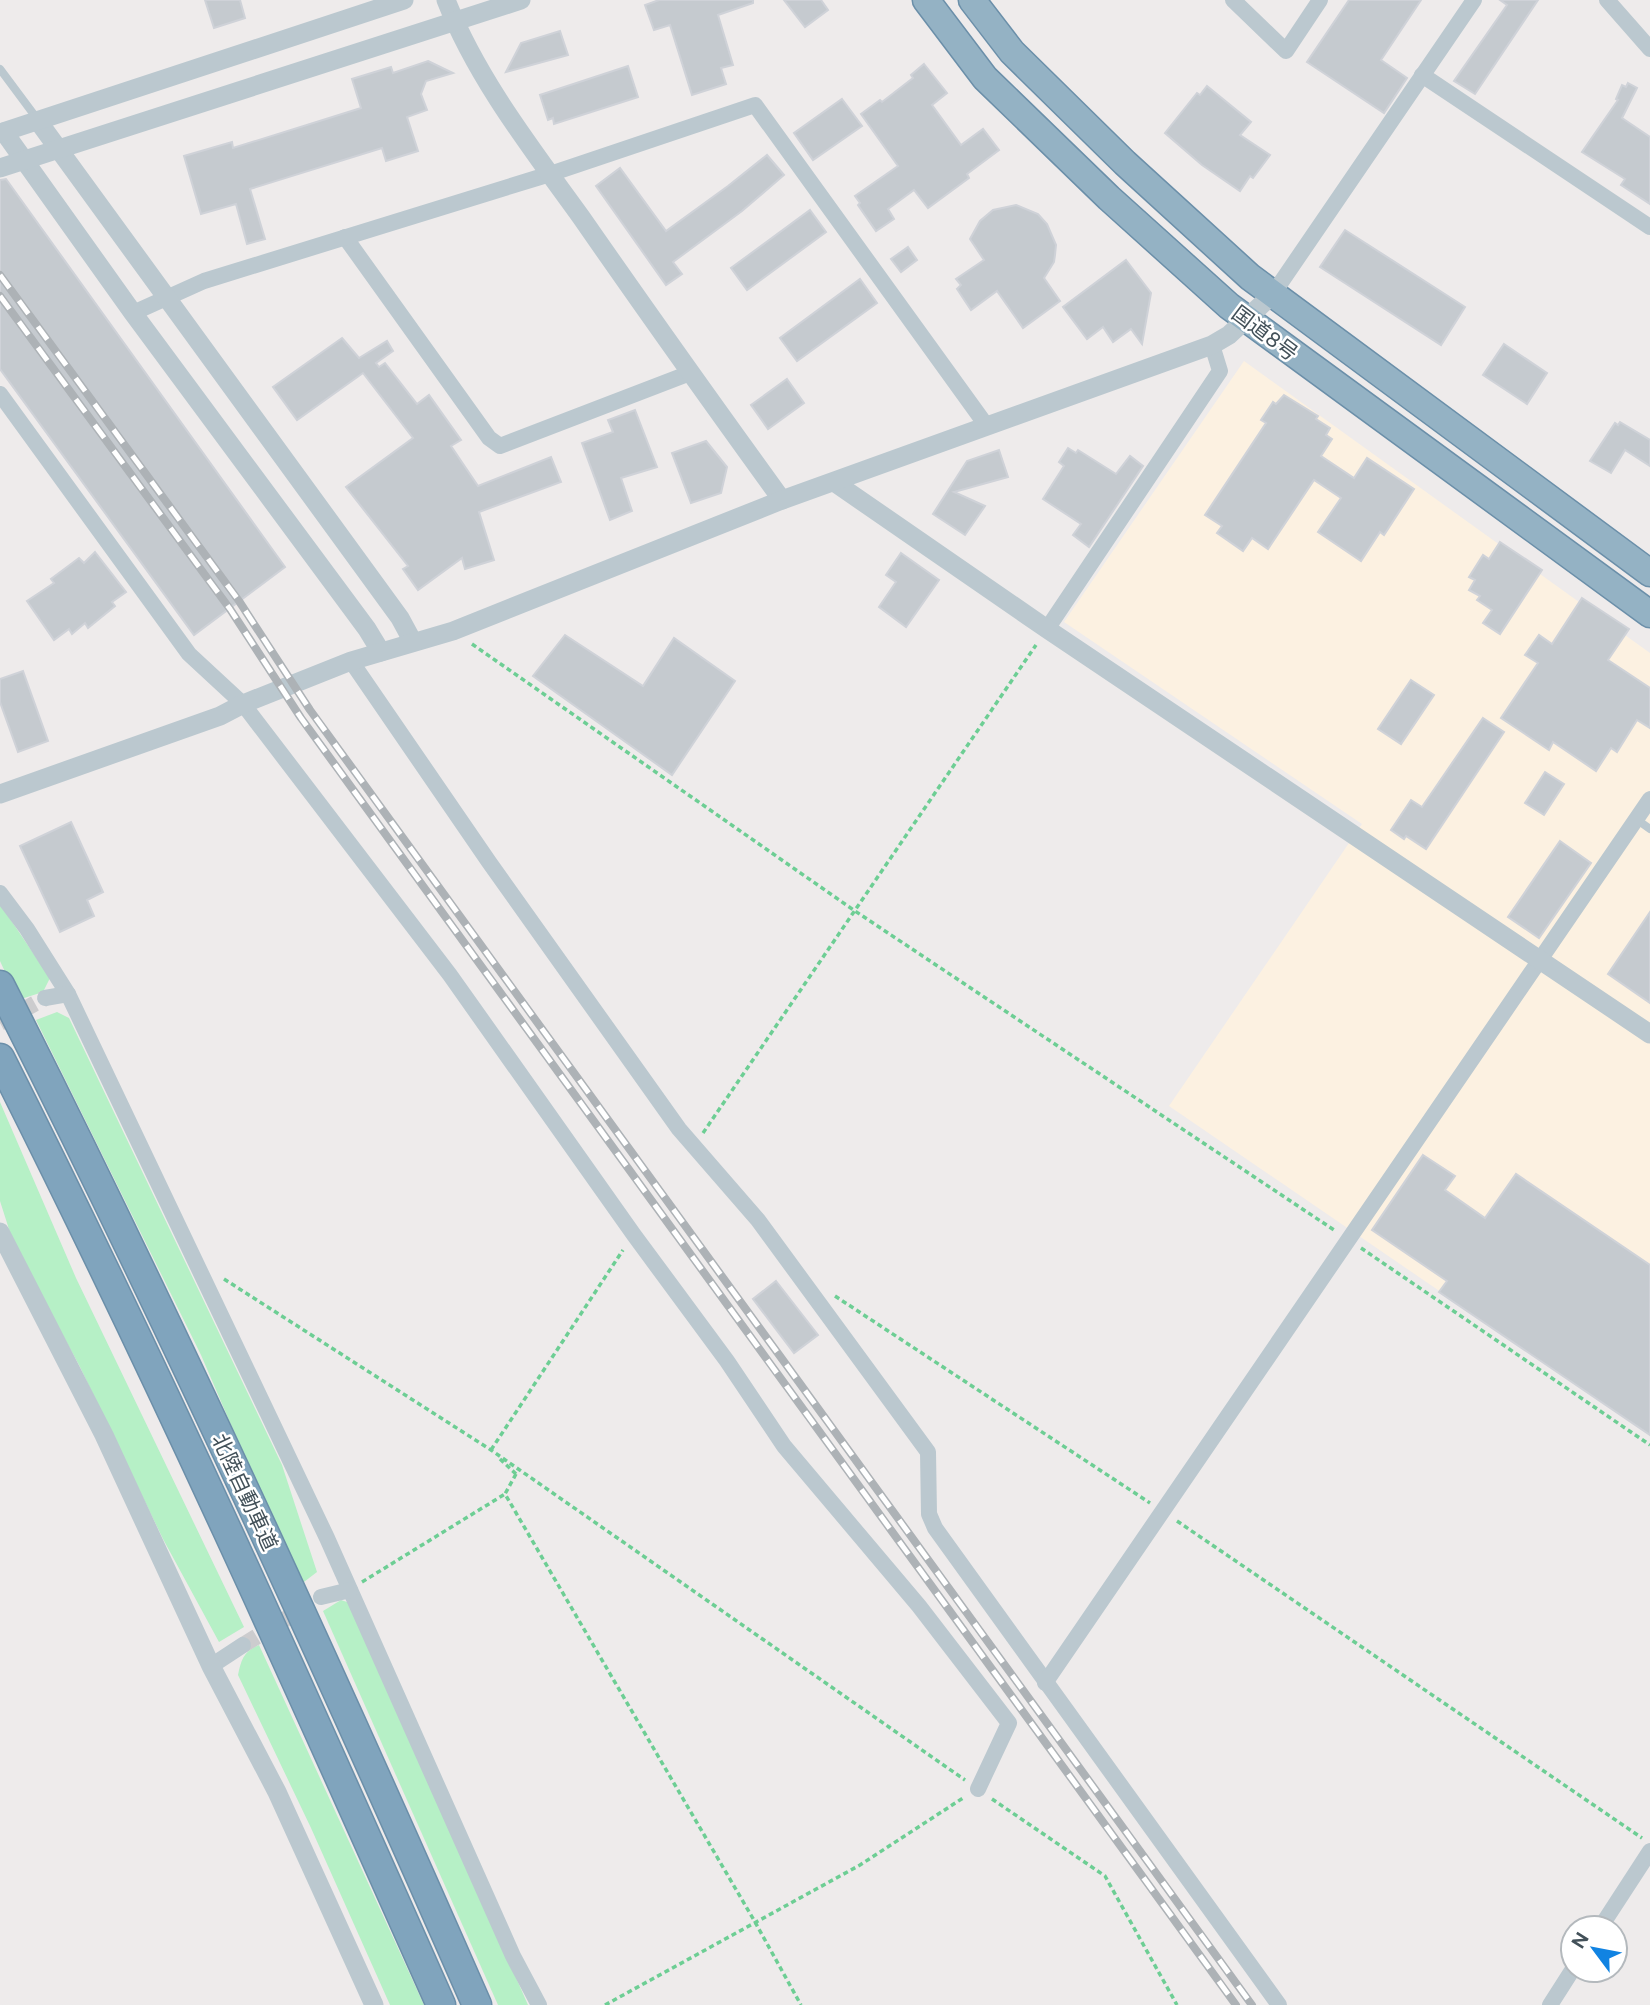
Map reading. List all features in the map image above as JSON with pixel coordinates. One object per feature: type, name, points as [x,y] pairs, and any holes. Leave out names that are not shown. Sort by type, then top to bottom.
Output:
[{"type":"highway","name":"国道8号","points":[[926,0],[985,78],[1109,198],[1246,319],[1650,614]]},
{"type":"highway","name":"国道8号","points":[[972,0],[1012,52],[1125,163],[1250,277],[1650,573]]},
{"type":"highway","name":"北陸自動車道","points":[[0,985],[154,1296],[360,1740],[477,2005]]},
{"type":"highway","name":"北陸自動車道","points":[[0,1058],[124,1311],[328,1750],[441,2005]]},
{"type":"street","points":[[381,652],[368,629],[1,130],[38,121],[404,0]]},
{"type":"street","points":[[446,0],[455,22],[498,97],[782,500]]},
{"type":"street","points":[[0,168],[521,0]]},
{"type":"street","points":[[1233,0],[1286,51],[1320,0]]},
{"type":"street","points":[[0,794],[220,716],[243,704],[351,661],[453,631],[782,500],[1212,345],[1229,335],[1273,294],[1474,0]]},
{"type":"street","points":[[1607,0],[1650,50]]},
{"type":"street","points":[[1422,75],[1650,227]]},
{"type":"street","points":[[133,313],[204,281],[550,174],[755,105],[986,425]]},
{"type":"street","points":[[38,121],[400,618],[413,642]]},
{"type":"street","points":[[345,237],[489,438],[500,446],[690,373]]},
{"type":"street","points":[[1047,629],[1220,371],[1212,345]]},
{"type":"street","points":[[0,394],[188,654],[243,704],[450,975],[727,1361],[784,1446],[919,1606],[1009,1723],[978,1789]]},
{"type":"street","points":[[834,482],[1047,629],[1650,1034]]},
{"type":"street","points":[[351,661],[489,862],[693,1147],[758,1220],[928,1452],[929,1514],[936,1528],[1279,2005]]},
{"type":"street","points":[[1045,1683],[1542,960],[1643,824],[1650,799]]},
{"type":"street","points":[[0,892],[68,993],[350,1590],[513,1956],[539,2005]]},
{"type":"street","points":[[46,998],[68,993]]},
{"type":"street","points":[[0,1232],[104,1435],[211,1666],[277,1792],[374,2005]]},
{"type":"street","points":[[321,1597],[350,1590]]},
{"type":"street","points":[[211,1666],[243,1645]]},
{"type":"street","points":[[1609,1914],[1650,1851]]},
{"type":"street","points":[[1550,2005],[1563,1984]]},
{"type":"lane","points":[[0,69],[38,121]]},
{"type":"path","points":[[693,1147],[1047,629]]},
{"type":"path","points":[[453,631],[855,911],[1349,1240],[1650,1445]]},
{"type":"path","points":[[491,1450],[634,1235]]},
{"type":"path","points":[[193,1259],[491,1450],[1105,1876],[1177,2005]]},
{"type":"path","points":[[827,1290],[1163,1511],[1650,1843]]},
{"type":"path","points":[[350,1590],[505,1494],[516,1474],[491,1450]]},
{"type":"path","points":[[505,1494],[801,2005]]},
{"type":"path","points":[[604,2005],[860,1865],[978,1789]]},
{"type":"shaded area","points":[[1244,361],[1650,653],[1650,1435],[1169,1106],[1362,824],[1064,622]]},
{"type":"green space","points":[[0,904],[50,978],[43,992],[18,1000],[0,961]]},
{"type":"green space","points":[[57,1012],[69,1018],[282,1465],[317,1572],[300,1585],[201,1355],[36,1020]]},
{"type":"green space","points":[[0,1102],[76,1278],[244,1627],[219,1642],[163,1539],[79,1365],[14,1245],[0,1201]]},
{"type":"green space","points":[[341,1600],[353,1604],[528,2005],[498,2005],[323,1611]]},
{"type":"green space","points":[[259,1645],[424,2005],[390,2005],[311,1828],[238,1675],[244,1657]]},
{"type":"building","points":[[205,0],[240,0],[245,18],[214,28]]},
{"type":"building","points":[[659,0],[753,0],[753,3],[718,15],[733,65],[721,68],[726,84],[692,95],[670,25],[654,30],[645,5]]},
{"type":"building","points":[[784,0],[821,0],[828,10],[805,27]]},
{"type":"building","points":[[1349,0],[1421,0],[1381,60],[1407,78],[1384,113],[1307,62]]},
{"type":"building","points":[[1500,0],[1538,0],[1475,94],[1454,81],[1507,5]]},
{"type":"building","points":[[560,31],[568,55],[506,72],[521,43]]},
{"type":"building","points":[[428,61],[453,73],[426,81],[421,94],[427,110],[407,117],[418,151],[386,161],[382,148],[250,189],[265,239],[247,244],[236,204],[201,214],[184,156],[232,142],[233,148],[361,108],[352,79],[391,67],[393,73]]},
{"type":"building","points":[[924,64],[947,93],[932,105],[961,145],[983,129],[999,150],[967,174],[969,178],[928,208],[914,190],[888,209],[894,219],[876,231],[855,196],[898,166],[861,114],[913,78],[911,75]]},
{"type":"building","points":[[628,66],[638,97],[554,124],[553,118],[548,120],[540,95]]},
{"type":"building","points":[[1628,83],[1637,88],[1622,118],[1650,137],[1650,204],[1621,185],[1625,179],[1582,152],[1618,100],[1616,99],[1622,85],[1626,87]]},
{"type":"building","points":[[1207,86],[1251,122],[1240,135],[1270,155],[1240,191],[1202,165],[1165,133],[1197,93],[1200,95]]},
{"type":"building","points":[[842,99],[862,126],[813,160],[794,133]]},
{"type":"building","points":[[767,155],[784,175],[742,211],[673,262],[682,274],[666,285],[596,186],[620,168],[666,231]]},
{"type":"building","points":[[6,179],[285,567],[194,635],[0,369],[0,180]]},
{"type":"building","points":[[1016,205],[1038,214],[1047,224],[1056,245],[1054,262],[1044,278],[1060,301],[1023,328],[997,291],[971,310],[957,289],[961,285],[956,279],[984,260],[970,239],[980,221],[993,210]]},
{"type":"building","points":[[810,210],[826,232],[747,290],[731,268]]},
{"type":"building","points":[[1345,230],[1465,307],[1441,345],[1320,267]]},
{"type":"building","points":[[908,247],[917,260],[901,272],[891,259]]},
{"type":"building","points":[[1126,260],[1151,293],[1142,344],[1131,329],[1113,342],[1103,327],[1087,339],[1063,307]]},
{"type":"building","points":[[860,279],[877,303],[797,361],[780,338]]},
{"type":"building","points":[[342,338],[359,358],[387,341],[393,351],[376,363],[379,367],[385,363],[417,404],[429,395],[461,440],[451,446],[478,486],[551,457],[561,482],[479,512],[494,560],[465,569],[462,558],[418,590],[403,569],[408,566],[346,487],[413,438],[363,373],[297,420],[273,387]]},
{"type":"building","points":[[1504,344],[1547,373],[1527,404],[1483,375]]},
{"type":"building","points":[[787,379],[804,403],[768,429],[751,405]]},
{"type":"building","points":[[1284,395],[1318,416],[1316,419],[1330,428],[1326,435],[1332,439],[1321,456],[1354,478],[1367,458],[1414,489],[1384,535],[1380,532],[1361,561],[1318,532],[1341,498],[1314,480],[1268,549],[1252,538],[1243,551],[1217,533],[1222,526],[1205,515],[1266,423],[1261,420],[1273,402],[1276,404]]},
{"type":"building","points":[[635,410],[657,467],[621,478],[632,511],[610,520],[582,443],[613,432],[608,420]]},
{"type":"building","points":[[1620,422],[1650,440],[1650,466],[1625,450],[1611,473],[1590,461],[1615,423],[1618,425]]},
{"type":"building","points":[[706,441],[727,467],[721,493],[691,503],[672,453]]},
{"type":"building","points":[[1068,448],[1076,453],[1078,450],[1116,474],[1130,456],[1143,466],[1089,547],[1073,535],[1081,524],[1043,499],[1064,466],[1059,462]]},
{"type":"building","points":[[999,450],[1008,477],[954,492],[985,506],[965,535],[933,514],[967,461]]},
{"type":"building","points":[[1500,542],[1542,570],[1500,634],[1483,623],[1492,610],[1477,600],[1480,596],[1469,590],[1475,580],[1469,577],[1483,555],[1489,559]]},
{"type":"building","points":[[95,552],[126,592],[112,602],[115,606],[88,628],[85,623],[72,634],[69,629],[54,640],[27,601],[54,583],[51,579],[79,558],[84,563]]},
{"type":"building","points":[[901,553],[939,580],[906,627],[879,607],[896,582],[886,575]]},
{"type":"building","points":[[1582,598],[1629,629],[1608,660],[1650,688],[1650,728],[1637,720],[1617,752],[1611,748],[1596,771],[1553,742],[1549,750],[1501,718],[1538,663],[1525,655],[1539,635],[1552,644]]},
{"type":"building","points":[[565,635],[643,686],[674,638],[735,681],[672,775],[533,676]]},
{"type":"building","points":[[23,671],[48,741],[18,752],[0,702],[0,679]]},
{"type":"building","points":[[1411,680],[1434,695],[1401,744],[1378,729]]},
{"type":"building","points":[[1483,718],[1504,732],[1426,849],[1391,830],[1411,800],[1422,807]]},
{"type":"building","points":[[1545,772],[1564,784],[1544,815],[1525,803]]},
{"type":"building","points":[[71,822],[103,892],[87,900],[94,916],[60,932],[20,846]]},
{"type":"building","points":[[1560,841],[1591,863],[1539,938],[1508,917]]},
{"type":"building","points":[[1650,912],[1650,1003],[1608,974]]},
{"type":"building","points":[[1423,1155],[1455,1176],[1445,1190],[1485,1218],[1516,1174],[1650,1265],[1650,1435],[1439,1292],[1447,1281],[1372,1230]]},
{"type":"building","points":[[776,1281],[818,1335],[794,1353],[753,1299]]},
{"type":"tunnel","points":[[0,1023],[45,998]]},
{"type":"tunnel","points":[[243,1645],[307,1606]]},
{"type":"railway","points":[[0,275],[239,601],[310,710],[1252,2005]]},
{"type":"railway","points":[[0,296],[230,609],[301,718],[1236,2005]]}]
